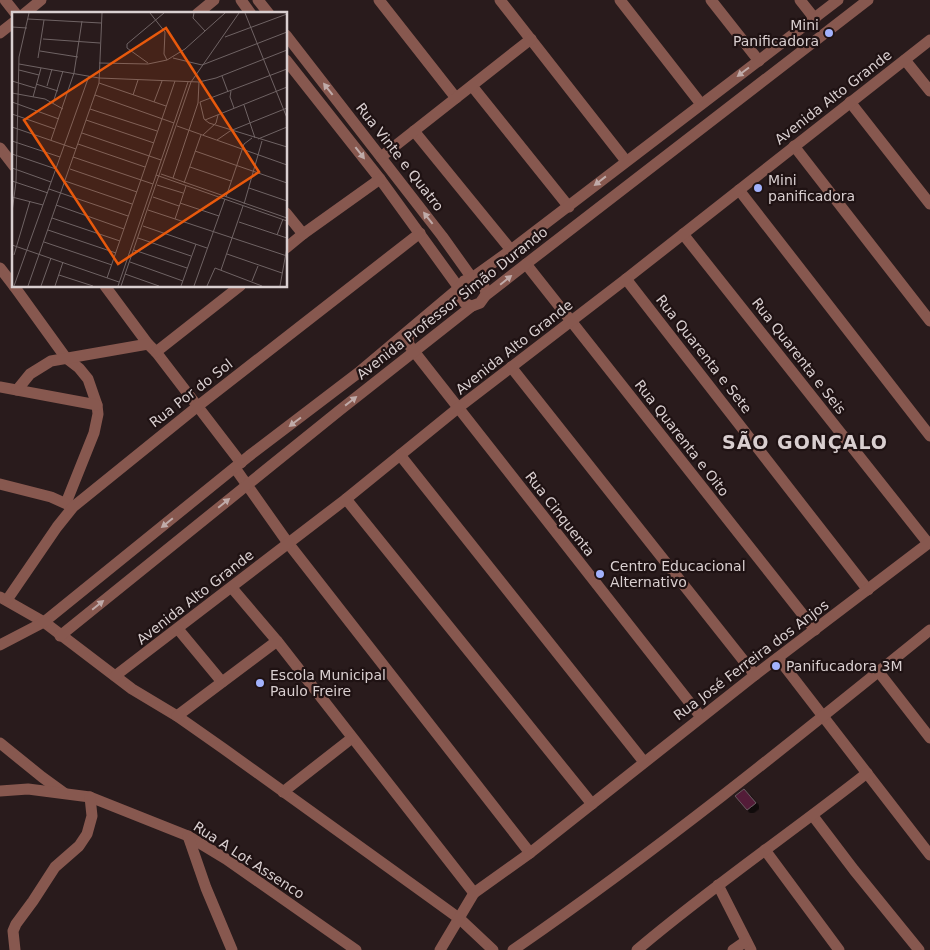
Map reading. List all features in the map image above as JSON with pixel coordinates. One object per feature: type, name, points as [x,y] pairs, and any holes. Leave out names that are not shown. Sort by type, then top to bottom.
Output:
[{"type":"street","points":[[5,0],[14,12]]},
{"type":"street","points":[[26,12],[41,0]]},
{"type":"street","points":[[199,12],[214,0]]},
{"type":"street","points":[[258,0],[267,12]]},
{"type":"street","points":[[379,0],[456,98]]},
{"type":"street","points":[[500,0],[626,161]]},
{"type":"street","points":[[620,0],[701,104]]},
{"type":"street","points":[[711,0],[759,61]]},
{"type":"street","points":[[800,0],[815,19]]},
{"type":"street","name":"Avenida Professor Simão Durando","points":[[0,645],[44,622],[238,466],[358,373],[459,288],[464,281],[472,278],[511,250],[838,0]]},
{"type":"street","name":"Avenida Professor Simão Durando","points":[[60,636],[246,485],[472,306],[480,303],[526,264],[868,0]]},
{"type":"street","points":[[0,33],[12,24]]},
{"type":"street","name":"Rua Vinte e Quatro","points":[[288,39],[442,236],[472,278],[480,280],[485,288],[486,296]]},
{"type":"street","points":[[381,157],[531,39]]},
{"type":"street","name":"Avenida Alto Grande","points":[[115,676],[232,588],[458,408],[571,322],[930,40]]},
{"type":"street","points":[[905,60],[930,91]]},
{"type":"street","points":[[288,63],[420,233],[459,288],[461,300],[472,306]]},
{"type":"street","points":[[472,86],[569,206]]},
{"type":"street","points":[[850,102],[930,204]]},
{"type":"street","points":[[414,131],[511,250]]},
{"type":"street","points":[[794,146],[930,321]]},
{"type":"street","points":[[0,148],[12,161],[0,168]]},
{"type":"street","points":[[288,246],[380,179]]},
{"type":"street","points":[[739,190],[930,436]]},
{"type":"street","points":[[288,215],[303,234]]},
{"type":"street","name":"Rua Por do Sol","points":[[4,599],[52,534],[69,505],[420,233]]},
{"type":"street","name":"Rua Quarenta e Seis","points":[[683,234],[929,543]]},
{"type":"street","points":[[429,247],[442,236]]},
{"type":"street","name":"Rua Quarenta e Oito","points":[[526,264],[815,630]]},
{"type":"street","points":[[0,268],[10,282]]},
{"type":"street","name":"Rua Quarenta e Sete","points":[[626,279],[868,590]]},
{"type":"street","points":[[0,484],[51,497],[69,505],[94,433],[98,414],[97,405],[88,379],[80,368],[66,358],[14,288]]},
{"type":"street","points":[[107,288],[198,406],[238,466],[246,485],[288,543],[530,853]]},
{"type":"street","points":[[17,390],[25,378],[51,361],[152,348],[233,288]]},
{"type":"street","points":[[414,352],[409,345],[408,337],[416,324]]},
{"type":"street","name":"Rua Cinquenta","points":[[414,352],[701,717]]},
{"type":"street","points":[[511,367],[756,675]]},
{"type":"street","points":[[0,387],[97,405]]},
{"type":"street","points":[[400,455],[644,762]]},
{"type":"street","points":[[346,499],[592,804]]},
{"type":"street","name":"Rua José Ferreira dos Anjos","points":[[474,894],[530,853],[701,717],[929,543]]},
{"type":"street","points":[[232,588],[276,641],[474,894],[440,950]]},
{"type":"street","points":[[4,599],[44,622],[132,689],[177,716],[460,919],[493,950]]},
{"type":"street","points":[[178,628],[222,682]]},
{"type":"street","points":[[512,950],[588,898],[822,717],[930,630]]},
{"type":"street","points":[[177,716],[276,641]]},
{"type":"street","points":[[778,658],[930,855]]},
{"type":"street","points":[[878,671],[930,738]]},
{"type":"street","points":[[283,792],[352,738]]},
{"type":"street","points":[[0,742],[66,794]]},
{"type":"street","points":[[638,950],[718,885],[867,774]]},
{"type":"street","name":"Rua A Lot Assenco","points":[[0,791],[28,789],[90,797],[188,836],[226,859],[356,950]]},
{"type":"street","points":[[15,950],[13,931],[16,924],[55,867],[79,846],[87,834],[92,816],[90,797]]},
{"type":"street","points":[[813,816],[919,950]]},
{"type":"street","points":[[188,836],[206,888],[232,950]]},
{"type":"street","points":[[765,850],[839,950]]},
{"type":"street","points":[[718,885],[749,946],[733,950]]},
{"type":"building","points":[[744,789],[756,803],[747,810],[735,796]]},
{"type":"place","name":"Mini Panificadora","points":[[829,33]]},
{"type":"place","name":"Mini panificadora","points":[[758,188]]},
{"type":"place","name":"Centro Educacional Alternativo","points":[[600,574]]},
{"type":"place","name":"Panifucadora 3M","points":[[776,666]]},
{"type":"place","name":"Escola Municipal Paulo Freire","points":[[260,683]]},
{"type":"district","name":"SÃO GONÇALO","points":[[805,442]]}]
